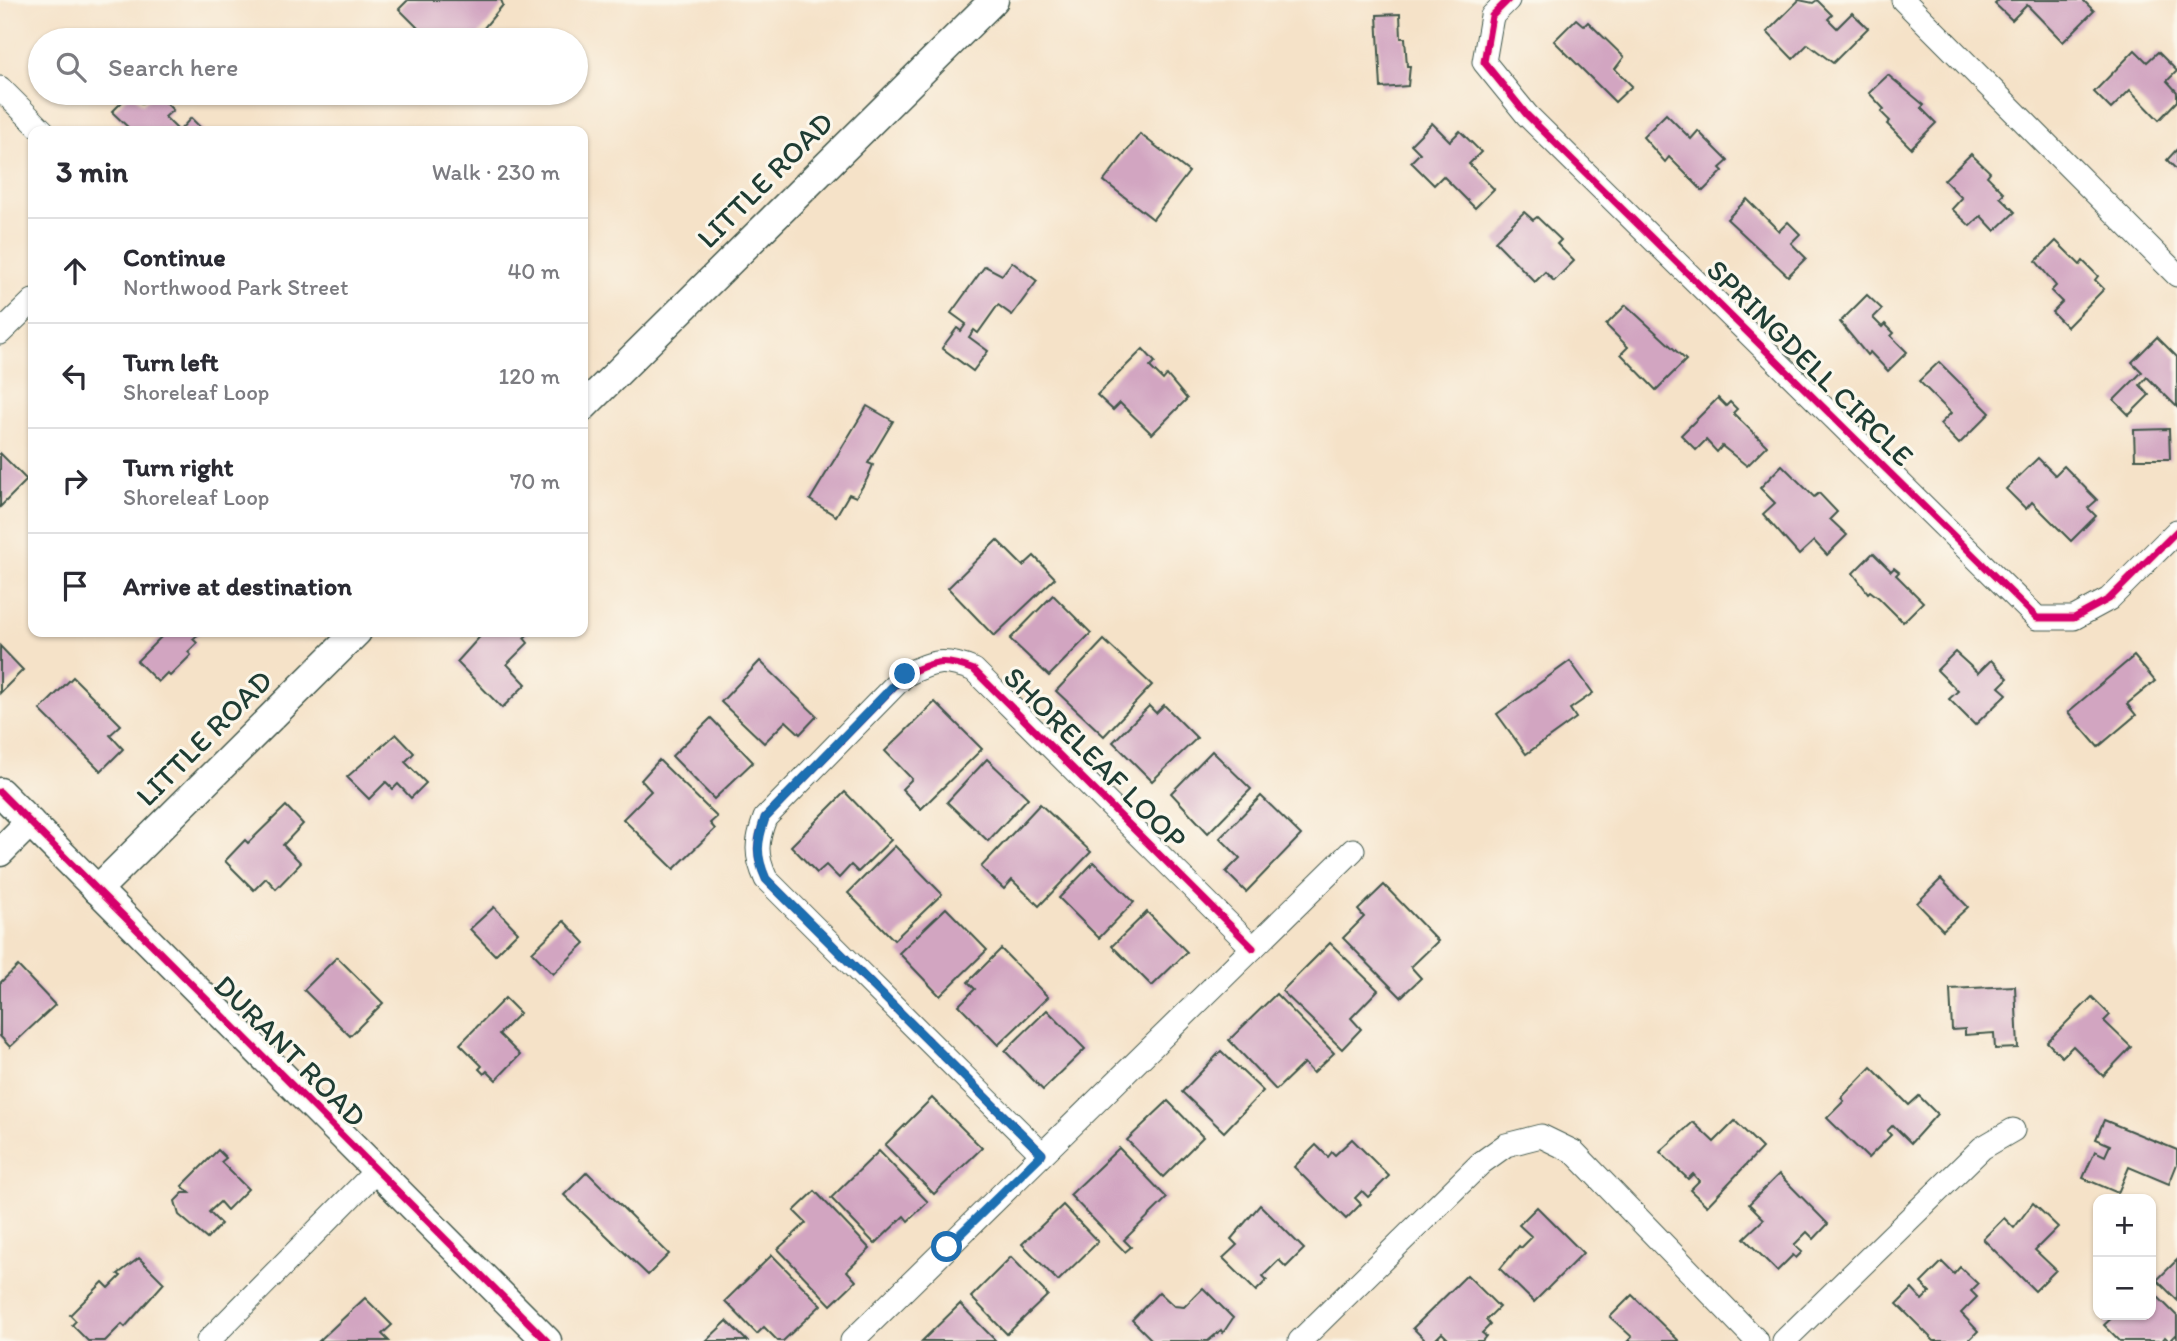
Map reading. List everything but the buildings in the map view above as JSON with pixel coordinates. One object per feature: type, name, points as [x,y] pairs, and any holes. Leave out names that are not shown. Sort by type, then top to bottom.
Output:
[{"type":"street","name":"LITTLE ROAD","points":[[588,402],[994,0]]},
{"type":"street","name":"SPRINGDELL CIRCLE","points":[[1508,0],[1492,16],[1484,62],[1527,115],[2037,618],[2074,618],[2109,599],[2177,531]]},
{"type":"street","points":[[1903,0],[2177,275]]},
{"type":"street","points":[[0,88],[38,126]]},
{"type":"street","points":[[0,333],[28,306]]},
{"type":"street","name":"LITTLE ROAD","points":[[97,890],[352,637]]},
{"type":"street","name":"SHORELEAF LOOP","points":[[1042,1154],[766,879],[757,861],[756,845],[765,818],[905,674],[929,663],[951,661],[974,670],[1253,948]]},
{"type":"street","name":"DURANT ROAD","points":[[0,792],[548,1341]]},
{"type":"street","points":[[0,852],[30,822]]},
{"type":"street","points":[[852,1341],[1353,850]]},
{"type":"street","points":[[1784,1341],[1982,1148],[2013,1130]]},
{"type":"street","points":[[1300,1341],[1481,1163],[1506,1145],[1541,1136],[1574,1152],[1757,1341]]},
{"type":"street","points":[[208,1341],[377,1170]]},
{"type":"cycle path","points":[[1508,0],[1492,16],[1484,62],[1527,115],[2037,618],[2074,618],[2109,599],[2177,531]]},
{"type":"cycle path","points":[[1042,1154],[766,879],[760,863],[758,842],[765,818],[905,675],[939,663],[974,670],[1253,948]]},
{"type":"cycle path","points":[[0,792],[547,1341]]},
{"type":"route","points":[[905,674],[765,818],[756,845],[757,861],[766,879],[1042,1154],[947,1247]]}]
